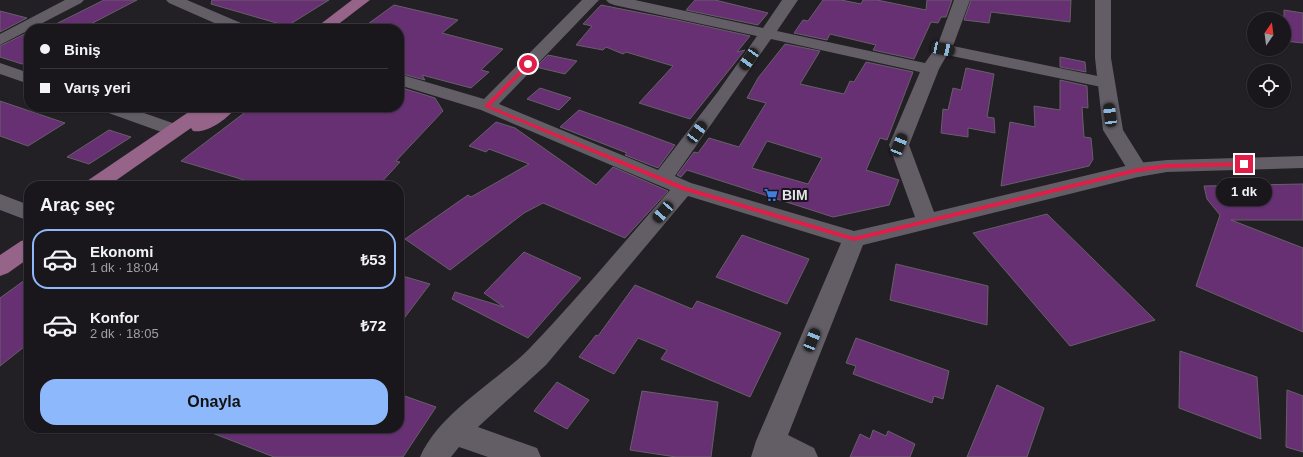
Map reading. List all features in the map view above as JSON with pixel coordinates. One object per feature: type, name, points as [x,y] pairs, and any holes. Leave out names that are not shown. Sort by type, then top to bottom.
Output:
[{"type":"main road","points":[[329,24],[362,0]]},
{"type":"main road","points":[[343,24],[375,0]]},
{"type":"main road","points":[[101,181],[201,112]]},
{"type":"main road","points":[[123,181],[220,112]]},
{"type":"main road","points":[[0,252],[24,235]]},
{"type":"main road","points":[[0,267],[24,250]]},
{"type":"street","points":[[30,24],[76,0]]},
{"type":"street","points":[[174,0],[230,24]]},
{"type":"street","points":[[487,106],[591,0]]},
{"type":"street","points":[[614,0],[930,69]]},
{"type":"street","points":[[662,178],[723,97],[790,0]]},
{"type":"street","points":[[927,221],[899,145],[930,69],[943,49],[962,0]]},
{"type":"street","points":[[1103,0],[1103,58],[1113,130],[1138,170]]},
{"type":"street","points":[[0,40],[24,27]]},
{"type":"street","points":[[943,49],[1106,83]]},
{"type":"street","points":[[0,68],[24,77]]},
{"type":"street","points":[[404,81],[487,106],[684,188],[854,239],[1138,170],[1167,166],[1299,163]]},
{"type":"street","points":[[123,112],[174,130]]},
{"type":"street","points":[[434,457],[453,432],[537,357],[684,188]]},
{"type":"street","points":[[0,201],[24,212]]},
{"type":"street","points":[[804,457],[767,449],[854,239]]},
{"type":"street","points":[[453,432],[527,457]]},
{"type":"building","points":[[104,0],[137,0],[91,24],[56,24]]},
{"type":"building","points":[[212,0],[329,0],[290,24],[280,24],[211,4]]},
{"type":"building","points":[[695,0],[715,0],[768,13],[758,25],[686,10]]},
{"type":"building","points":[[823,0],[841,0],[861,4],[863,0],[877,0],[926,10],[927,0],[952,0],[946,17],[941,17],[938,23],[931,22],[914,59],[873,50],[876,45],[830,34],[827,40],[794,33],[803,20],[808,21]]},
{"type":"building","points":[[971,0],[1071,0],[1070,22],[991,12],[989,23],[964,20]]},
{"type":"building","points":[[394,5],[458,20],[442,33],[503,49],[481,70],[489,72],[471,88],[422,75],[425,80],[404,74],[404,24],[368,24]]},
{"type":"building","points":[[601,5],[750,36],[737,52],[745,50],[690,119],[639,103],[673,66],[626,52],[623,54],[606,47],[603,50],[576,45],[592,26],[583,24]]},
{"type":"building","points":[[1284,10],[1303,13],[1303,43],[1291,42],[1291,12],[1284,12]]},
{"type":"building","points":[[0,11],[27,18],[0,32]]},
{"type":"building","points":[[24,34],[24,63],[22,64],[0,57],[0,46]]},
{"type":"building","points":[[785,44],[820,51],[800,84],[844,94],[850,81],[854,82],[866,62],[913,72],[887,140],[880,138],[866,170],[899,180],[889,205],[833,217],[687,170],[681,177],[677,175],[694,152],[698,153],[709,138],[739,147],[766,103],[747,98],[758,78]],"holes":[[[767,141],[822,158],[808,184],[752,168]]]},
{"type":"building","points":[[548,55],[577,61],[565,74],[536,67]]},
{"type":"building","points":[[1060,57],[1085,62],[1086,72],[1060,67]]},
{"type":"building","points":[[966,68],[994,74],[987,117],[994,118],[995,133],[968,128],[968,137],[941,133],[943,109],[948,110],[953,88],[961,90]]},
{"type":"building","points":[[1060,80],[1087,86],[1088,108],[1082,107],[1084,137],[1091,138],[1093,159],[1089,166],[1001,186],[1010,122],[1035,127],[1034,106],[1060,110]]},
{"type":"building","points":[[540,88],[571,98],[559,110],[527,99]]},
{"type":"building","points":[[404,89],[435,98],[443,111],[396,161],[400,162],[383,181],[247,181],[181,161],[245,112],[404,112]]},
{"type":"building","points":[[0,101],[24,109],[24,112],[32,112],[65,123],[28,146],[0,136]]},
{"type":"building","points":[[579,110],[675,145],[658,168],[625,155],[627,153],[560,127]]},
{"type":"building","points":[[496,122],[515,128],[596,185],[613,167],[668,191],[625,238],[543,203],[524,213],[450,270],[405,239],[468,195],[471,197],[529,164],[489,149],[486,152],[469,146]]},
{"type":"building","points":[[109,130],[131,137],[89,164],[67,157]]},
{"type":"building","points":[[1303,184],[1303,220],[1231,220],[1303,248],[1303,332],[1196,286],[1220,215],[1207,199],[1204,186]]},
{"type":"building","points":[[1047,214],[1155,320],[1070,346],[973,233]]},
{"type":"building","points":[[742,235],[809,259],[787,304],[716,277]]},
{"type":"building","points":[[524,252],[581,278],[528,338],[452,299],[455,292],[504,307],[484,293]]},
{"type":"building","points":[[896,264],[988,286],[987,325],[890,300]]},
{"type":"building","points":[[404,276],[430,284],[404,318]]},
{"type":"building","points":[[24,281],[24,347],[0,366],[0,298]]},
{"type":"building","points":[[635,285],[692,309],[697,301],[781,333],[750,397],[661,359],[667,350],[638,338],[614,374],[579,357],[596,335],[598,336]]},
{"type":"building","points":[[856,338],[949,371],[943,399],[934,396],[932,403],[853,374],[856,366],[846,363]]},
{"type":"building","points":[[1180,351],[1257,377],[1261,439],[1179,408]]},
{"type":"building","points":[[557,382],[589,400],[567,429],[534,411]]},
{"type":"building","points":[[997,385],[1044,408],[1027,457],[967,457]]},
{"type":"building","points":[[1287,390],[1303,396],[1303,452],[1286,447]]},
{"type":"building","points":[[642,391],[718,402],[711,457],[676,457],[630,450]]},
{"type":"building","points":[[404,396],[436,407],[403,457],[274,457],[212,433],[404,433]]},
{"type":"building","points":[[873,430],[886,436],[888,431],[915,444],[910,457],[850,457],[860,434],[870,439]]},
{"type":"place","name":"BIM","points":[[771,195]]},
{"type":"route","points":[[528,64],[487,106],[684,188],[734,204],[822,228],[854,239],[1138,170],[1167,166],[1244,164]]}]
